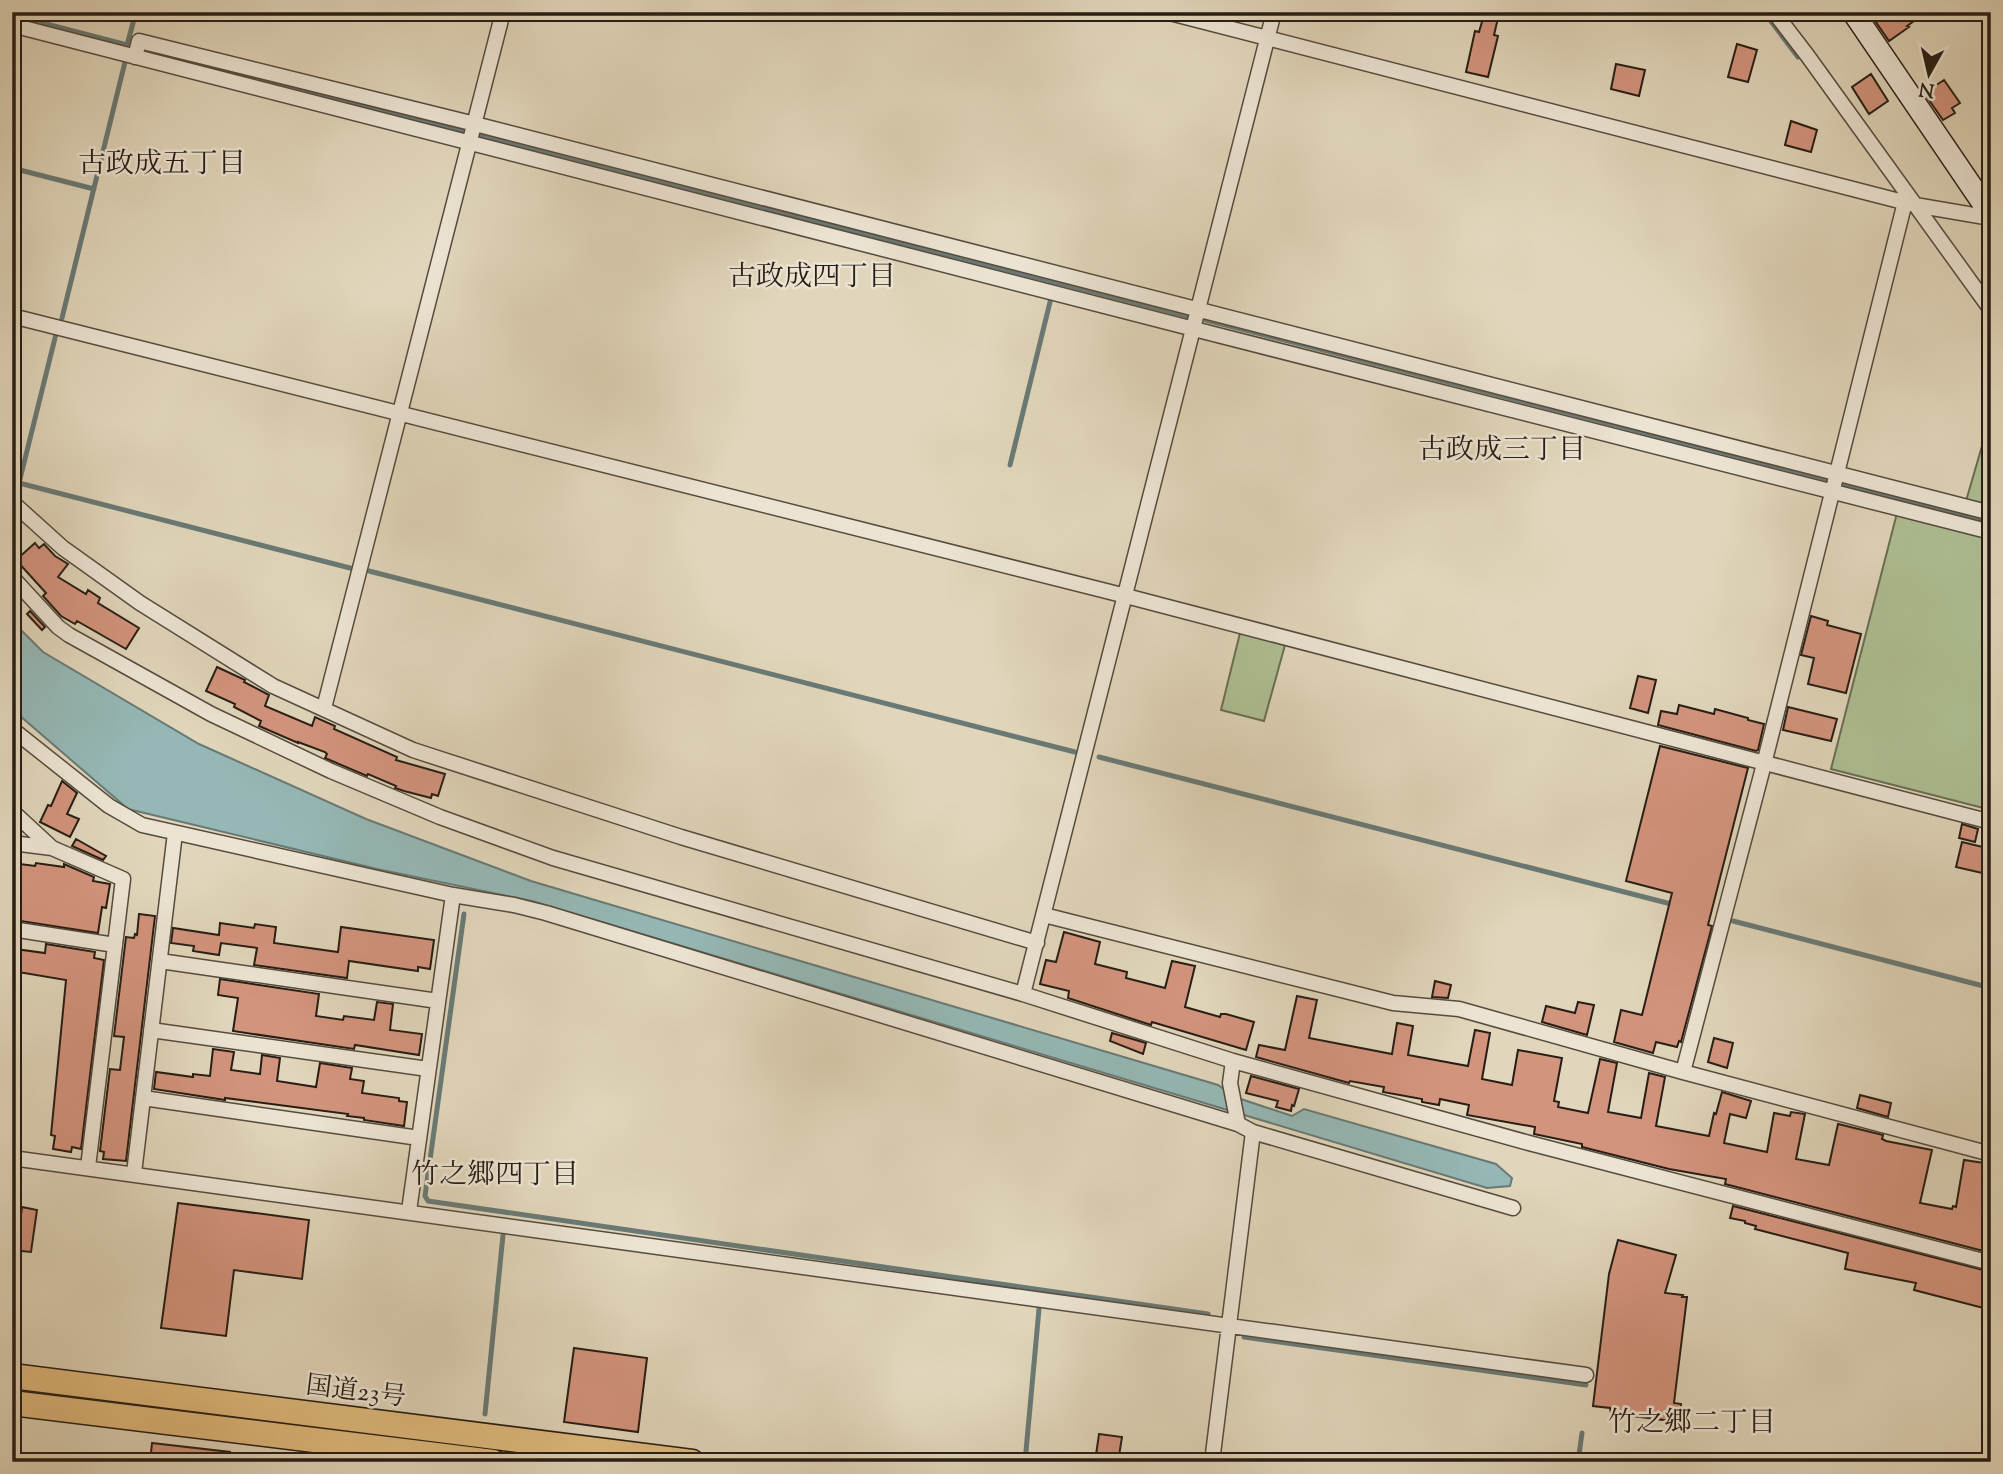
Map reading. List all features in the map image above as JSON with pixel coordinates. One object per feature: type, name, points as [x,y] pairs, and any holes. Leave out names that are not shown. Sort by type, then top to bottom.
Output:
[{"type":"highway","name":"国道23号","points":[[12,1376],[692,1462]]},
{"type":"highway","name":"国道23号","points":[[12,1403],[493,1462]]},
{"type":"main road","points":[[1853,12],[1991,216]]},
{"type":"street","points":[[324,709],[503,12]]},
{"type":"street","points":[[1166,12],[1910,204],[1991,216]]},
{"type":"street","points":[[1023,994],[1274,12]]},
{"type":"street","points":[[1774,12],[1910,204],[1991,310]]},
{"type":"street","points":[[12,25],[1991,531]]},
{"type":"street","points":[[135,57],[139,41],[475,124],[1991,513]]},
{"type":"street","points":[[1684,1072],[1837,472],[1910,204]]},
{"type":"street","points":[[12,316],[1126,596],[1991,822]]},
{"type":"street","points":[[12,502],[63,548],[140,603],[273,686],[413,750],[681,837],[1037,943]]},
{"type":"street","points":[[12,577],[58,626],[211,713],[331,771],[440,817],[553,858],[1023,994],[1233,1061],[1542,1147],[1991,1263]]},
{"type":"street","points":[[12,729],[109,806],[142,825],[453,895],[546,913],[1237,1119],[1254,1132],[1513,1208]]},
{"type":"street","points":[[12,811],[52,848]]},
{"type":"street","points":[[134,1173],[175,833]]},
{"type":"street","points":[[12,843],[52,848],[123,879],[88,1167]]},
{"type":"street","points":[[409,1211],[453,895]]},
{"type":"street","points":[[1044,915],[1393,1003],[1459,1009],[1991,1154]]},
{"type":"street","points":[[12,929],[115,945]]},
{"type":"street","points":[[160,961],[438,1001]]},
{"type":"street","points":[[151,1030],[428,1069]]},
{"type":"street","points":[[1233,1061],[1230,1083],[1237,1119]]},
{"type":"street","points":[[143,1098],[419,1138]]},
{"type":"street","points":[[1212,1462],[1254,1132]]},
{"type":"street","points":[[12,1158],[1586,1375]]},
{"type":"green space","points":[[1991,415],[1991,507],[1966,501]]},
{"type":"green space","points":[[1897,513],[1991,536],[1991,810],[1831,769]]},
{"type":"green space","points":[[1240,633],[1285,645],[1264,721],[1221,710]]},
{"type":"water","points":[[12,621],[43,652],[199,744],[366,819],[531,881],[1218,1085],[1235,1097],[1292,1116],[1304,1109],[1496,1164],[1512,1178],[1510,1186],[1487,1188],[532,901],[377,869],[128,809],[12,709]]},
{"type":"building","points":[[1869,12],[1908,12],[1914,21],[1889,41]]},
{"type":"building","points":[[1484,15],[1498,18],[1494,35],[1498,36],[1488,77],[1466,72],[1475,31],[1479,32]]},
{"type":"building","points":[[1737,44],[1757,50],[1748,82],[1728,77]]},
{"type":"building","points":[[1616,64],[1645,70],[1639,96],[1611,89]]},
{"type":"building","points":[[1871,74],[1888,101],[1869,114],[1852,87]]},
{"type":"building","points":[[1944,80],[1960,103],[1952,108],[1955,113],[1943,120],[1924,93]]},
{"type":"building","points":[[1791,121],[1817,130],[1811,152],[1785,145]]},
{"type":"building","points":[[35,543],[39,548],[44,544],[55,556],[68,564],[58,577],[86,594],[88,590],[100,598],[98,603],[139,628],[126,649],[77,621],[75,624],[61,616],[43,596],[46,593],[16,560]]},
{"type":"building","points":[[30,611],[45,627],[42,630],[27,614]]},
{"type":"building","points":[[1811,616],[1828,621],[1827,625],[1861,634],[1846,693],[1808,684],[1814,658],[1801,655]]},
{"type":"building","points":[[217,667],[269,695],[265,706],[312,726],[315,717],[335,726],[334,729],[397,757],[396,760],[445,774],[438,796],[432,794],[431,798],[395,788],[396,786],[325,758],[325,752],[259,726],[261,721],[234,707],[235,704],[206,691]]},
{"type":"building","points":[[1638,676],[1656,680],[1648,713],[1630,708]]},
{"type":"building","points":[[1679,705],[1714,714],[1715,709],[1764,724],[1758,750],[1658,725],[1661,711],[1677,714]]},
{"type":"building","points":[[1788,707],[1837,719],[1831,741],[1783,730]]},
{"type":"building","points":[[1660,746],[1748,768],[1708,925],[1712,926],[1681,1042],[1679,1041],[1677,1047],[1656,1042],[1653,1053],[1614,1042],[1621,1010],[1642,1015],[1672,893],[1626,881]]},
{"type":"building","points":[[62,781],[77,793],[67,814],[79,819],[70,837],[40,822],[48,805],[51,806]]},
{"type":"building","points":[[1962,824],[1978,829],[1975,842],[1959,838]]},
{"type":"building","points":[[76,839],[106,856],[103,860],[72,846]]},
{"type":"building","points":[[1962,842],[1991,849],[1991,875],[1956,867]]},
{"type":"building","points":[[12,863],[64,867],[64,864],[94,877],[93,881],[110,884],[106,908],[102,907],[98,933],[14,920]]},
{"type":"building","points":[[139,914],[155,916],[126,1161],[103,1159],[104,1152],[100,1151],[110,1069],[120,1070],[124,1037],[114,1036],[126,937],[134,938],[135,934],[137,935]]},
{"type":"building","points":[[220,923],[254,928],[255,924],[276,927],[274,943],[338,952],[341,927],[434,940],[430,969],[418,967],[418,971],[349,961],[347,978],[254,965],[257,948],[221,943],[219,955],[193,951],[194,946],[171,943],[173,928],[219,935]]},
{"type":"building","points":[[1064,932],[1100,942],[1095,964],[1127,972],[1126,978],[1165,988],[1172,961],[1195,966],[1185,1007],[1220,1017],[1221,1014],[1226,1014],[1254,1022],[1246,1050],[1152,1022],[1151,1025],[1068,998],[1069,991],[1040,984],[1046,960],[1056,962]]},
{"type":"building","points":[[46,944],[95,952],[94,958],[104,960],[81,1149],[72,1147],[71,1152],[53,1149],[55,1136],[51,1135],[66,980],[12,971],[12,951],[15,952],[15,949],[45,953]]},
{"type":"building","points":[[220,979],[319,994],[316,1016],[343,1020],[344,1016],[374,1020],[377,1002],[393,1004],[390,1030],[422,1034],[419,1055],[355,1045],[354,1049],[233,1031],[238,998],[218,995]]},
{"type":"building","points":[[1435,981],[1451,985],[1448,998],[1432,997]]},
{"type":"building","points":[[1297,996],[1317,1000],[1309,1038],[1392,1054],[1397,1023],[1413,1026],[1408,1055],[1468,1066],[1475,1030],[1490,1033],[1482,1079],[1512,1085],[1518,1050],[1562,1058],[1554,1101],[1559,1102],[1558,1107],[1588,1113],[1600,1059],[1617,1063],[1608,1112],[1641,1118],[1649,1073],[1665,1077],[1656,1126],[1709,1136],[1722,1092],[1751,1101],[1746,1118],[1730,1114],[1724,1143],[1767,1152],[1774,1113],[1790,1116],[1791,1112],[1805,1114],[1796,1159],[1829,1165],[1838,1124],[1883,1135],[1882,1139],[1886,1141],[1932,1150],[1920,1203],[1952,1209],[1953,1206],[1956,1207],[1964,1160],[1991,1164],[1991,1253],[1725,1184],[1726,1179],[1669,1169],[1582,1147],[1582,1144],[1534,1134],[1535,1127],[1467,1115],[1469,1105],[1440,1099],[1439,1105],[1422,1102],[1422,1099],[1383,1092],[1384,1087],[1350,1081],[1349,1083],[1256,1057],[1259,1045],[1285,1050]]},
{"type":"building","points":[[1578,1002],[1594,1005],[1587,1035],[1542,1022],[1546,1006],[1575,1013]]},
{"type":"building","points":[[1112,1033],[1146,1043],[1143,1054],[1110,1041]]},
{"type":"building","points":[[1714,1038],[1733,1043],[1727,1068],[1708,1062]]},
{"type":"building","points":[[213,1049],[234,1052],[231,1070],[260,1074],[262,1055],[280,1058],[277,1081],[316,1087],[320,1063],[352,1068],[350,1079],[364,1081],[362,1093],[399,1098],[399,1101],[407,1102],[404,1126],[364,1120],[347,1116],[348,1114],[154,1089],[156,1072],[193,1077],[193,1074],[210,1076]]},
{"type":"building","points":[[1251,1076],[1299,1089],[1291,1111],[1276,1107],[1278,1101],[1246,1093]]},
{"type":"building","points":[[1860,1095],[1891,1103],[1888,1117],[1857,1108]]},
{"type":"building","points":[[178,1203],[309,1220],[302,1279],[234,1270],[226,1336],[161,1328]]},
{"type":"building","points":[[1733,1206],[1991,1272],[1991,1310],[1914,1290],[1916,1283],[1845,1269],[1848,1253],[1755,1229],[1756,1226],[1745,1221],[1730,1218]]},
{"type":"building","points":[[22,1207],[37,1210],[31,1252],[12,1250],[12,1228],[19,1229]]},
{"type":"building","points":[[1618,1240],[1676,1255],[1665,1293],[1687,1297],[1674,1403],[1681,1404],[1679,1422],[1611,1413],[1610,1408],[1593,1406],[1609,1274]]},
{"type":"building","points":[[574,1348],[647,1358],[638,1432],[564,1422]]},
{"type":"building","points":[[1099,1434],[1122,1437],[1118,1462],[1095,1462]]},
{"type":"building","points":[[152,1443],[230,1452],[229,1462],[150,1462]]},
{"type":"waterway","points":[[12,15],[127,45],[136,12]]},
{"type":"waterway","points":[[1764,12],[1798,57]]},
{"type":"waterway","points":[[1979,12],[1991,27]]},
{"type":"waterway","points":[[151,53],[464,132]]},
{"type":"waterway","points":[[62,318],[125,62]]},
{"type":"waterway","points":[[479,135],[1188,316]]},
{"type":"waterway","points":[[12,168],[94,189]]},
{"type":"waterway","points":[[1010,465],[1051,298]]},
{"type":"waterway","points":[[1206,320],[1826,479]]},
{"type":"waterway","points":[[56,334],[19,483],[354,569]]},
{"type":"waterway","points":[[1845,484],[1991,522]]},
{"type":"waterway","points":[[369,571],[1075,752]]},
{"type":"waterway","points":[[1099,757],[1675,905]]},
{"type":"waterway","points":[[464,914],[425,1196],[428,1201],[1208,1314]]},
{"type":"waterway","points":[[1733,921],[1991,988]]},
{"type":"waterway","points":[[485,1414],[503,1235]]},
{"type":"waterway","points":[[1025,1462],[1039,1309]]},
{"type":"waterway","points":[[1244,1337],[1586,1385]]},
{"type":"waterway","points":[[1578,1462],[1582,1433]]},
{"type":"district","name":"古政成五丁目","points":[[162,162]]},
{"type":"district","name":"古政成四丁目","points":[[812,275]]},
{"type":"district","name":"古政成三丁目","points":[[1502,448]]},
{"type":"district","name":"竹之郷四丁目","points":[[495,1173]]},
{"type":"district","name":"竹之郷二丁目","points":[[1692,1421]]}]
